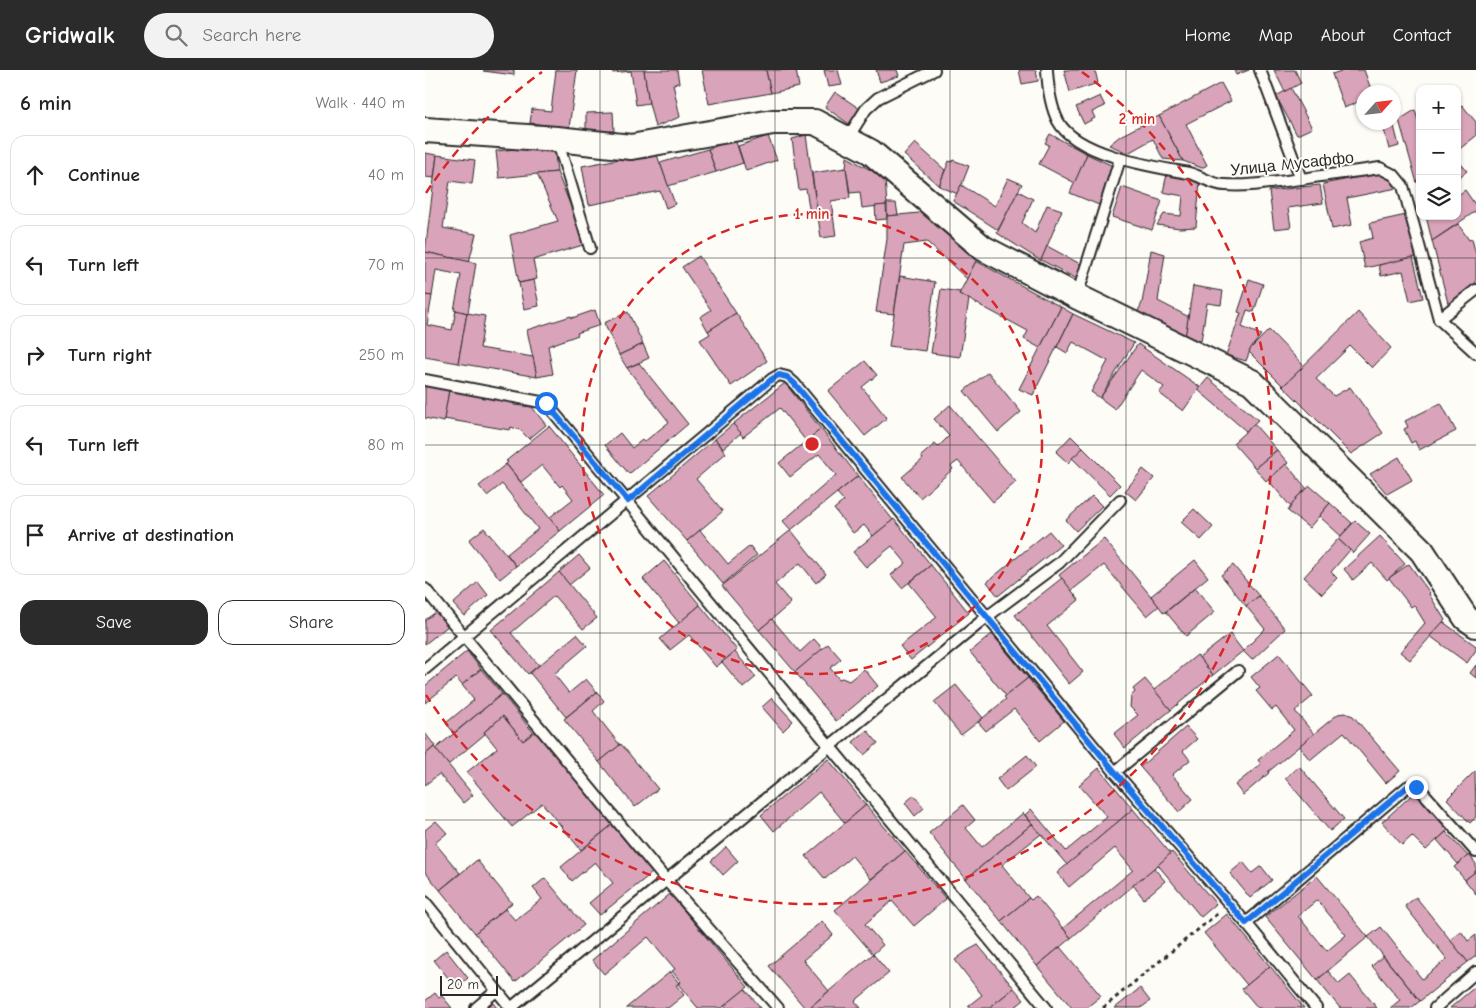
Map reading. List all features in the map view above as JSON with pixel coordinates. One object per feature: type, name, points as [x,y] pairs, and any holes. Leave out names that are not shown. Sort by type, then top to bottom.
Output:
[{"type":"street","points":[[425,130],[557,139],[631,147],[773,122],[815,122],[871,152],[983,248],[1253,382],[1422,551],[1471,619]]},
{"type":"lane","points":[[847,139],[866,109],[878,98],[934,70]]},
{"type":"lane","name":"Улица Mусаффо","points":[[1047,70],[1049,97],[1059,122],[1068,134],[1083,144],[1120,159],[1155,168],[1192,174],[1223,185],[1266,184],[1380,168],[1394,175],[1403,186],[1439,319]]},
{"type":"lane","points":[[1260,70],[1301,179]]},
{"type":"lane","points":[[557,139],[590,248]]},
{"type":"lane","points":[[1077,296],[1120,159]]},
{"type":"lane","points":[[1476,290],[1439,319],[1476,353]]},
{"type":"lane","points":[[425,669],[772,379],[779,375],[787,377],[988,616],[1115,772],[1246,923],[1316,1008]]},
{"type":"lane","points":[[425,380],[546,403],[1046,1008]]},
{"type":"lane","points":[[425,902],[511,1008],[988,616],[1059,563],[1119,500]]},
{"type":"lane","points":[[425,589],[666,880],[778,1008]]},
{"type":"lane","points":[[1115,772],[1238,671]]},
{"type":"lane","points":[[1246,923],[1407,787],[1412,786],[1421,790],[1476,852]]},
{"type":"lane","points":[[1435,1008],[1476,972]]},
{"type":"lane","points":[[475,1008],[496,991]]},
{"type":"path","points":[[1103,1008],[1229,904]]},
{"type":"building","points":[[514,70],[514,75],[483,71]]},
{"type":"building","points":[[556,70],[577,70],[569,128],[530,123],[532,109],[551,111]]},
{"type":"building","points":[[612,70],[644,70],[649,103],[636,105],[631,71],[613,73]]},
{"type":"building","points":[[644,70],[677,70],[679,83],[673,84],[680,117],[655,127]]},
{"type":"building","points":[[702,70],[766,70],[771,93],[709,104]]},
{"type":"building","points":[[766,70],[796,70],[799,87],[771,93]]},
{"type":"building","points":[[824,70],[838,70],[842,85],[828,87]]},
{"type":"building","points":[[876,70],[897,70],[899,76],[880,82]]},
{"type":"building","points":[[1019,70],[1036,70],[1038,81],[1022,84]]},
{"type":"building","points":[[1064,70],[1095,70],[1098,83],[1070,92]]},
{"type":"building","points":[[1234,70],[1249,70],[1236,75]]},
{"type":"building","points":[[1274,70],[1295,70],[1301,83],[1285,92]]},
{"type":"building","points":[[1344,70],[1364,70],[1369,85],[1356,85],[1356,103],[1344,108],[1332,74]]},
{"type":"building","points":[[1221,83],[1231,101],[1186,124],[1207,165],[1202,168],[1183,161],[1159,116]]},
{"type":"building","points":[[1291,88],[1312,128],[1297,135],[1276,96]]},
{"type":"building","points":[[835,92],[860,109],[849,124],[825,107]]},
{"type":"building","points":[[1100,96],[1105,106],[1092,112],[1095,118],[1084,124],[1076,107]]},
{"type":"building","points":[[1461,106],[1476,122],[1476,136],[1461,148],[1461,130]]},
{"type":"building","points":[[1415,110],[1416,180],[1401,127],[1401,119]]},
{"type":"building","points":[[613,112],[614,131],[586,132],[586,113]]},
{"type":"building","points":[[1159,116],[1183,161],[1163,159],[1153,139],[1128,153],[1109,145],[1120,136]]},
{"type":"building","points":[[1384,130],[1395,130],[1399,146],[1389,149]]},
{"type":"building","points":[[1050,134],[1087,154],[1075,183],[1039,164],[1049,145],[1045,143]]},
{"type":"building","points":[[806,135],[818,218],[811,219],[806,189],[799,190],[792,139]]},
{"type":"building","points":[[768,136],[777,160],[746,171],[738,146]]},
{"type":"building","points":[[735,139],[743,163],[716,172],[708,149]]},
{"type":"building","points":[[915,143],[945,170],[939,186],[904,155]]},
{"type":"building","points":[[554,145],[557,172],[499,178],[496,151]]},
{"type":"building","points":[[708,149],[716,172],[668,186],[660,163]]},
{"type":"building","points":[[425,153],[437,155],[434,178],[425,177]]},
{"type":"building","points":[[1087,154],[1115,167],[1099,205],[1070,193]]},
{"type":"building","points":[[437,155],[475,160],[472,184],[450,181],[443,228],[476,234],[469,262],[425,252]]},
{"type":"building","points":[[657,155],[675,204],[666,208],[660,191],[589,205],[582,166],[630,157],[642,159]]},
{"type":"building","points":[[847,157],[885,178],[887,205],[862,208],[860,192],[850,193],[846,168]]},
{"type":"building","points":[[953,160],[969,166],[958,194],[939,186],[949,161],[952,162]]},
{"type":"building","points":[[1461,164],[1467,171],[1461,176]]},
{"type":"building","points":[[846,168],[850,198],[831,201],[836,236],[821,238],[812,173]]},
{"type":"building","points":[[557,172],[580,229],[578,229],[583,245],[533,260],[537,279],[519,283],[510,235],[558,221],[537,174]]},
{"type":"building","points":[[1385,172],[1395,182],[1397,188],[1347,198],[1352,225],[1332,229],[1323,184]]},
{"type":"building","points":[[1167,174],[1200,181],[1196,227],[1180,228],[1157,225],[1164,214],[1181,216],[1183,196],[1163,192]]},
{"type":"building","points":[[1008,178],[1022,184],[998,230],[953,201],[961,185],[995,206]]},
{"type":"building","points":[[1320,185],[1323,203],[1288,208],[1291,227],[1274,229],[1269,191]]},
{"type":"building","points":[[1122,187],[1162,201],[1152,230],[1112,217]]},
{"type":"building","points":[[1465,190],[1476,206],[1476,211],[1432,241],[1427,220],[1461,220],[1461,193]]},
{"type":"building","points":[[1018,191],[1033,199],[1022,223],[1035,233],[1047,205],[1062,210],[1041,261],[997,233]]},
{"type":"building","points":[[887,203],[896,203],[898,215],[887,216]]},
{"type":"building","points":[[886,205],[887,219],[876,220],[875,206]]},
{"type":"building","points":[[922,209],[976,261],[967,279],[927,242],[904,245],[894,314],[876,312],[887,239],[887,216],[919,213]]},
{"type":"building","points":[[1406,215],[1416,257],[1365,268],[1359,242],[1373,238],[1370,223]]},
{"type":"building","points":[[1458,224],[1469,240],[1472,239],[1476,255],[1476,284],[1449,307],[1432,241]]},
{"type":"building","points":[[1047,246],[1084,266],[1077,279],[1041,260]]},
{"type":"building","points":[[1151,250],[1165,254],[1158,301],[1189,317],[1185,338],[1137,313],[1142,303]]},
{"type":"building","points":[[425,252],[476,263],[468,313],[454,310],[461,275],[436,270],[432,296],[425,295]]},
{"type":"building","points":[[699,256],[736,313],[708,331],[700,317],[711,310],[682,267]]},
{"type":"building","points":[[1413,257],[1423,298],[1410,301],[1403,271],[1381,276],[1379,265]]},
{"type":"building","points":[[976,261],[1061,307],[1040,348],[1024,339],[1028,331],[959,294]]},
{"type":"building","points":[[900,276],[935,282],[925,351],[889,346]]},
{"type":"building","points":[[1249,279],[1263,284],[1254,312],[1247,310],[1242,327],[1261,335],[1251,348],[1246,361],[1226,355],[1241,313],[1238,312]]},
{"type":"building","points":[[534,280],[539,306],[524,309],[519,283]]},
{"type":"building","points":[[1193,286],[1223,291],[1221,305],[1207,303],[1201,341],[1185,338]]},
{"type":"building","points":[[941,289],[960,292],[959,294],[969,299],[960,357],[931,353]]},
{"type":"building","points":[[425,295],[432,296],[427,325],[452,330],[456,310],[467,313],[458,363],[425,357]]},
{"type":"building","points":[[1061,307],[1073,314],[1033,395],[1019,389]]},
{"type":"building","points":[[595,310],[600,325],[548,346],[553,374],[537,377],[527,330]]},
{"type":"building","points":[[628,312],[643,344],[619,355],[604,323]]},
{"type":"building","points":[[1358,312],[1391,348],[1372,368],[1350,346],[1316,379],[1334,396],[1350,387],[1383,433],[1351,454],[1283,386]]},
{"type":"building","points":[[467,313],[485,316],[480,348],[533,357],[537,377],[458,363]]},
{"type":"building","points":[[736,313],[767,361],[731,386],[700,340],[710,334],[708,331]]},
{"type":"building","points":[[1073,314],[1134,343],[1100,398],[1091,392],[1108,361],[1073,342],[1067,353],[1057,347]]},
{"type":"building","points":[[1269,330],[1304,366],[1283,386],[1249,352]]},
{"type":"building","points":[[643,344],[649,358],[627,368],[619,355]]},
{"type":"building","points":[[1138,344],[1200,387],[1183,411],[1159,393],[1164,387],[1141,370],[1115,409],[1100,398]]},
{"type":"building","points":[[865,361],[877,375],[862,387],[887,418],[865,436],[828,391]]},
{"type":"building","points":[[639,363],[688,424],[629,474],[605,445],[620,433],[632,448],[642,440],[644,442],[669,422],[627,368]]},
{"type":"building","points":[[988,372],[1021,412],[998,432],[964,391]]},
{"type":"building","points":[[1208,378],[1258,420],[1246,431],[1198,390]]},
{"type":"building","points":[[785,383],[821,429],[806,441],[780,408],[743,437],[733,424]]},
{"type":"building","points":[[425,386],[449,390],[444,422],[425,418]]},
{"type":"building","points":[[449,390],[515,401],[514,405],[532,407],[546,425],[529,439],[520,430],[511,427],[510,430],[444,419]]},
{"type":"building","points":[[1441,403],[1456,431],[1419,450],[1415,441],[1411,443],[1404,429],[1408,427],[1405,421]]},
{"type":"building","points":[[950,405],[1016,482],[993,502],[958,461],[951,466],[953,469],[920,498],[902,477],[923,459],[921,456],[935,444],[938,447],[949,436],[934,419]]},
{"type":"building","points":[[733,424],[741,433],[723,448],[715,439]]},
{"type":"building","points":[[1254,424],[1277,450],[1255,468],[1233,443]]},
{"type":"building","points":[[549,426],[604,495],[560,531],[549,518],[573,499],[562,485],[560,487],[542,465],[521,482],[506,464],[508,462],[506,461]]},
{"type":"building","points":[[821,429],[858,476],[791,530],[783,521],[836,475],[819,454],[790,477],[779,463]]},
{"type":"building","points":[[1071,436],[1083,448],[1068,463],[1056,452]]},
{"type":"building","points":[[715,439],[726,453],[696,479],[723,511],[687,541],[648,496]]},
{"type":"building","points":[[1083,448],[1120,485],[1110,495],[1072,458]]},
{"type":"building","points":[[1277,450],[1288,463],[1266,481],[1255,468]]},
{"type":"building","points":[[1399,457],[1412,480],[1387,494],[1370,474]]},
{"type":"building","points":[[506,464],[560,531],[516,566],[507,554],[538,529],[502,484],[487,496],[479,486]]},
{"type":"building","points":[[1286,464],[1307,489],[1297,497],[1291,507],[1268,480]]},
{"type":"building","points":[[1143,469],[1154,478],[1136,500],[1125,491]]},
{"type":"building","points":[[858,476],[893,520],[873,536],[864,525],[853,533],[834,509],[844,501],[837,493]]},
{"type":"building","points":[[1310,486],[1330,503],[1309,528],[1288,511],[1297,497]]},
{"type":"building","points":[[1092,496],[1102,506],[1076,531],[1066,520]]},
{"type":"building","points":[[1330,503],[1352,523],[1341,536],[1319,516]]},
{"type":"building","points":[[1194,509],[1213,527],[1201,540],[1181,522]]},
{"type":"building","points":[[894,519],[931,565],[902,588],[891,575],[906,563],[892,546],[866,567],[853,552]]},
{"type":"building","points":[[1355,521],[1370,534],[1353,553],[1338,539]]},
{"type":"building","points":[[484,528],[516,566],[500,579],[469,540]]},
{"type":"building","points":[[700,530],[728,564],[750,546],[757,555],[723,584],[687,541]]},
{"type":"building","points":[[791,530],[826,574],[816,583],[800,563],[775,584],[791,603],[759,630],[722,586]]},
{"type":"building","points":[[1049,531],[1061,545],[998,596],[987,582]]},
{"type":"building","points":[[1380,536],[1405,564],[1387,580],[1372,563],[1353,580],[1344,569]]},
{"type":"building","points":[[1104,539],[1159,606],[1147,616],[1104,565],[1071,591],[1059,575]]},
{"type":"building","points":[[1338,539],[1350,550],[1331,572],[1337,578],[1322,594],[1304,577]]},
{"type":"building","points":[[579,555],[590,568],[569,585],[559,572]]},
{"type":"building","points":[[1195,560],[1208,577],[1164,613],[1151,596]]},
{"type":"building","points":[[664,561],[700,605],[679,623],[643,579]]},
{"type":"building","points":[[1409,564],[1430,593],[1445,620],[1410,660],[1400,652],[1425,623],[1414,605],[1411,607],[1389,578]]},
{"type":"building","points":[[931,565],[969,613],[911,660],[900,646],[937,617],[909,583]]},
{"type":"building","points":[[1233,565],[1259,596],[1246,606],[1221,575]]},
{"type":"building","points":[[559,572],[597,618],[583,629],[554,596],[511,633],[539,665],[528,674],[491,630]]},
{"type":"building","points":[[1062,578],[1079,600],[1047,626],[1083,672],[1069,684],[1015,615]]},
{"type":"building","points":[[478,582],[488,595],[464,616],[453,604]]},
{"type":"building","points":[[1195,588],[1215,612],[1186,636],[1166,612]]},
{"type":"building","points":[[1259,596],[1285,629],[1252,660],[1243,651],[1265,629],[1246,606]]},
{"type":"building","points":[[700,605],[737,650],[716,667],[689,635],[670,650],[660,639]]},
{"type":"building","points":[[436,612],[448,626],[425,644],[425,620]]},
{"type":"building","points":[[772,619],[800,652],[814,639],[823,649],[795,672],[759,630]]},
{"type":"building","points":[[1443,622],[1476,646],[1476,650],[1467,663],[1430,636]]},
{"type":"building","points":[[577,634],[587,646],[554,674],[569,693],[586,679],[597,692],[566,717],[530,673]]},
{"type":"building","points":[[992,634],[1028,678],[1006,696],[970,652]]},
{"type":"building","points":[[1230,634],[1243,651],[1213,675],[1199,658]]},
{"type":"building","points":[[828,644],[841,659],[830,668],[839,679],[842,678],[849,681],[864,669],[878,686],[836,721],[795,672]]},
{"type":"building","points":[[467,651],[481,669],[462,685],[456,678],[425,703],[425,686]]},
{"type":"building","points":[[735,652],[756,677],[743,688],[722,662]]},
{"type":"building","points":[[1279,654],[1313,696],[1295,711],[1314,734],[1243,795],[1235,785],[1261,764],[1258,760],[1294,730],[1276,707],[1272,710],[1256,691],[1260,688],[1251,677]]},
{"type":"building","points":[[1197,655],[1213,675],[1171,710],[1154,690]]},
{"type":"building","points":[[1476,665],[1476,678],[1470,673]]},
{"type":"building","points":[[481,669],[502,694],[454,733],[446,723],[474,700],[462,685]]},
{"type":"building","points":[[1028,678],[1064,721],[1040,741],[1014,709],[986,731],[978,722],[1006,699],[1004,697]]},
{"type":"building","points":[[1145,679],[1171,710],[1125,748],[1114,734],[1138,715],[1130,707],[1131,696],[1135,692],[1133,689]]},
{"type":"building","points":[[956,685],[983,718],[961,735],[934,702]]},
{"type":"building","points":[[597,692],[604,701],[593,711],[620,745],[599,762],[564,719]]},
{"type":"building","points":[[502,694],[533,732],[523,741],[503,716],[448,765],[435,749]]},
{"type":"building","points":[[772,698],[793,721],[783,731],[762,707]]},
{"type":"building","points":[[1345,713],[1353,716],[1400,771],[1386,783],[1344,732],[1310,760],[1299,746],[1338,714]]},
{"type":"building","points":[[503,716],[523,741],[536,731],[612,825],[581,850],[542,803],[512,827],[467,772],[497,748],[484,732]]},
{"type":"building","points":[[1186,727],[1197,739],[1183,751],[1190,760],[1172,775],[1193,799],[1179,812],[1140,767]]},
{"type":"building","points":[[867,730],[878,743],[864,755],[853,742]]},
{"type":"building","points":[[425,733],[435,746],[425,755]]},
{"type":"building","points":[[621,744],[658,789],[635,807],[599,762]]},
{"type":"building","points":[[434,747],[473,795],[463,803],[439,774],[425,785],[425,755]]},
{"type":"building","points":[[1027,755],[1036,767],[1006,791],[997,779]]},
{"type":"building","points":[[828,759],[866,805],[845,823],[819,792],[774,831],[761,815]]},
{"type":"building","points":[[1299,766],[1344,819],[1330,831],[1285,778]]},
{"type":"building","points":[[1099,768],[1133,809],[1067,865],[1025,815],[1031,809],[1066,851],[1107,817],[1079,785]]},
{"type":"building","points":[[1475,771],[1476,817],[1470,823],[1447,799]]},
{"type":"building","points":[[1415,792],[1448,830],[1426,850],[1412,836],[1402,845],[1382,822]]},
{"type":"building","points":[[914,795],[924,808],[915,816],[905,803]]},
{"type":"building","points":[[866,805],[905,851],[871,879],[852,856],[825,879],[806,856]]},
{"type":"building","points":[[963,805],[975,820],[966,828],[982,847],[1023,813],[1032,824],[966,879],[929,833]]},
{"type":"building","points":[[1133,809],[1171,854],[1071,938],[1063,928],[1133,870],[1115,848],[1069,887],[1057,873]]},
{"type":"building","points":[[436,821],[447,833],[435,843],[460,873],[440,890],[425,872],[425,830]]},
{"type":"building","points":[[1032,824],[1041,834],[1002,865],[1029,898],[1001,921],[966,879]]},
{"type":"building","points":[[612,825],[652,873],[600,915],[589,903],[613,883],[595,862],[572,881],[561,867]]},
{"type":"building","points":[[1446,832],[1468,856],[1458,864],[1437,840]]},
{"type":"building","points":[[726,847],[738,861],[723,875],[711,861]]},
{"type":"building","points":[[905,851],[946,899],[914,926],[892,901],[865,924],[883,945],[873,954],[835,910]]},
{"type":"building","points":[[1172,852],[1216,904],[1201,917],[1158,865]]},
{"type":"building","points":[[1469,855],[1476,864],[1476,871],[1465,880],[1454,867]]},
{"type":"building","points":[[477,860],[512,903],[475,933],[440,890]]},
{"type":"building","points":[[1243,862],[1252,873],[1261,866],[1272,880],[1250,898],[1230,873]]},
{"type":"building","points":[[1154,868],[1165,881],[1144,899],[1133,885]]},
{"type":"building","points":[[1476,871],[1476,894],[1465,880]]},
{"type":"building","points":[[1317,876],[1368,937],[1317,980],[1265,917]],"holes":[[[1317,900],[1346,935],[1327,951],[1298,916]]]},
{"type":"building","points":[[545,878],[584,925],[515,982],[475,933],[505,909],[515,920],[542,899],[533,888]]},
{"type":"building","points":[[670,894],[748,987],[722,1008],[698,1008],[678,984],[681,982],[672,971],[675,969],[648,937],[604,974],[592,960]]},
{"type":"building","points":[[1036,896],[1071,938],[1037,966],[1001,921],[1029,898],[1031,900]]},
{"type":"building","points":[[1416,897],[1468,962],[1420,1001],[1368,937],[1381,927],[1422,979],[1447,959],[1405,906]]},
{"type":"building","points":[[1227,914],[1270,966],[1247,985],[1204,933]]},
{"type":"building","points":[[822,921],[833,935],[803,960],[829,991],[809,1008],[805,1008],[769,966]]},
{"type":"building","points":[[1461,931],[1468,941],[1476,935],[1476,956],[1468,962],[1450,940]]},
{"type":"building","points":[[978,945],[1014,988],[989,1008],[970,1008],[968,1006],[982,995],[955,960]]},
{"type":"building","points":[[1060,947],[1101,996],[1086,1008],[1072,1008],[1037,966]]},
{"type":"building","points":[[446,950],[468,978],[456,988],[434,960]]},
{"type":"building","points":[[873,954],[889,973],[855,1001],[861,1008],[809,1008]]},
{"type":"building","points":[[1383,956],[1420,1001],[1411,1008],[1390,1008],[1400,1000],[1372,966]]},
{"type":"building","points":[[1270,966],[1304,1008],[1258,1008],[1242,989]]},
{"type":"building","points":[[1328,971],[1339,984],[1350,975],[1377,1008],[1340,1008],[1317,980]]},
{"type":"building","points":[[670,972],[679,983],[676,985],[684,995],[668,1008],[626,1008]]},
{"type":"building","points":[[1476,986],[1476,1008],[1450,1008]]},
{"type":"building","points":[[1014,988],[1024,1000],[1014,1008],[989,1008]]},
{"type":"building","points":[[1140,988],[1150,1001],[1141,1008],[1115,1008]]},
{"type":"building","points":[[745,989],[761,1008],[726,1008],[724,1006]]},
{"type":"building","points":[[435,993],[439,998],[442,996],[452,1008],[425,1008],[425,1001]]},
{"type":"building","points":[[493,1003],[497,1008],[486,1008]]},
{"type":"route","points":[[546,403],[628,501],[772,379],[779,375],[787,377],[988,616],[1115,772],[1246,923],[1407,787],[1416,787]]}]
